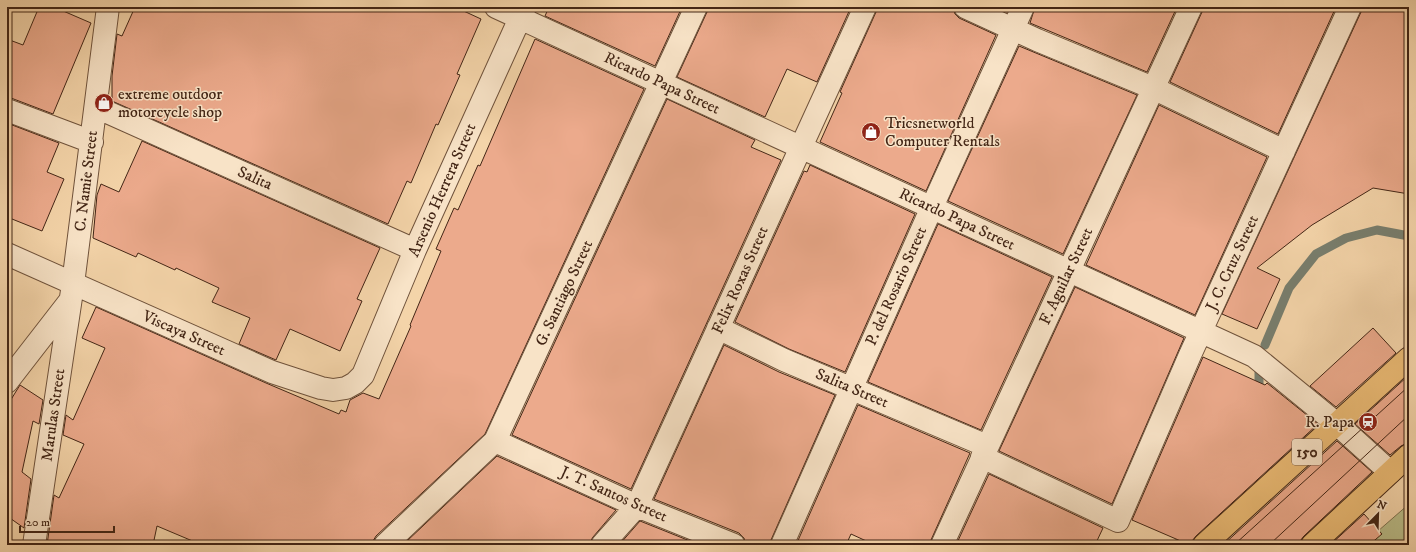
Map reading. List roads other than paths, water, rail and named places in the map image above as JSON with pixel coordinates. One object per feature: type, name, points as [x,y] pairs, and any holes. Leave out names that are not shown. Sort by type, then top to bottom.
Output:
[{"type":"main road","name":"150","points":[[1204,545],[1409,358]]},
{"type":"main road","points":[[1312,545],[1409,455]]},
{"type":"street","name":"C. Namie Street","points":[[71,292],[92,142],[108,7]]},
{"type":"street","name":"Ricardo Papa Street","points":[[496,7],[523,12],[661,83],[1254,356],[1337,424],[1390,472]]},
{"type":"street","name":"G. Santiago Street","points":[[385,545],[495,441],[696,7]]},
{"type":"street","name":"Felix Roxas Street","points":[[602,545],[637,506],[865,7]]},
{"type":"street","points":[[965,7],[1013,29],[1153,88],[1284,150]]},
{"type":"street","name":"P. del Rosario Street","points":[[782,545],[932,207],[1023,7]]},
{"type":"street","name":"F. Aguilar Street","points":[[942,545],[1190,7]]},
{"type":"street","name":"J. C. Cruz Street","points":[[1118,521],[1201,331],[1350,7]]},
{"type":"street","name":"Arsenio Herrera Street","points":[[363,375],[415,250],[523,12]]},
{"type":"street","name":"Salita","points":[[96,107],[415,250]]},
{"type":"street","points":[[7,110],[92,142]]},
{"type":"street","name":"Viscaya Street","points":[[7,254],[71,292],[272,372],[321,388],[333,390],[346,388],[355,383],[363,375]]},
{"type":"street","points":[[7,382],[71,292]]},
{"type":"street","name":"Marulas Street","points":[[34,545],[71,292]]},
{"type":"street","name":"Salita Street","points":[[718,328],[784,360],[851,388],[985,452],[1118,521]]},
{"type":"street","name":"J. T. Santos Street","points":[[495,441],[637,506],[734,545]]},
{"type":"waterway","points":[[1265,345],[1289,288],[1316,254],[1346,238],[1377,230],[1409,236]]},
{"type":"waterway","points":[[1259,369],[1259,394]]},
{"type":"waterway","points":[[1176,545],[1189,533]]},
{"type":"tram line","points":[[1234,545],[1409,386]]},
{"type":"tram line","points":[[1269,545],[1409,415]]},
{"type":"place","name":"extreme outdoor motorcycle shop","points":[[104,103]]},
{"type":"place","name":"Tricsnetworld Computer Rentals","points":[[871,132]]},
{"type":"place","name":"R. Papa","points":[[1368,422]]}]
